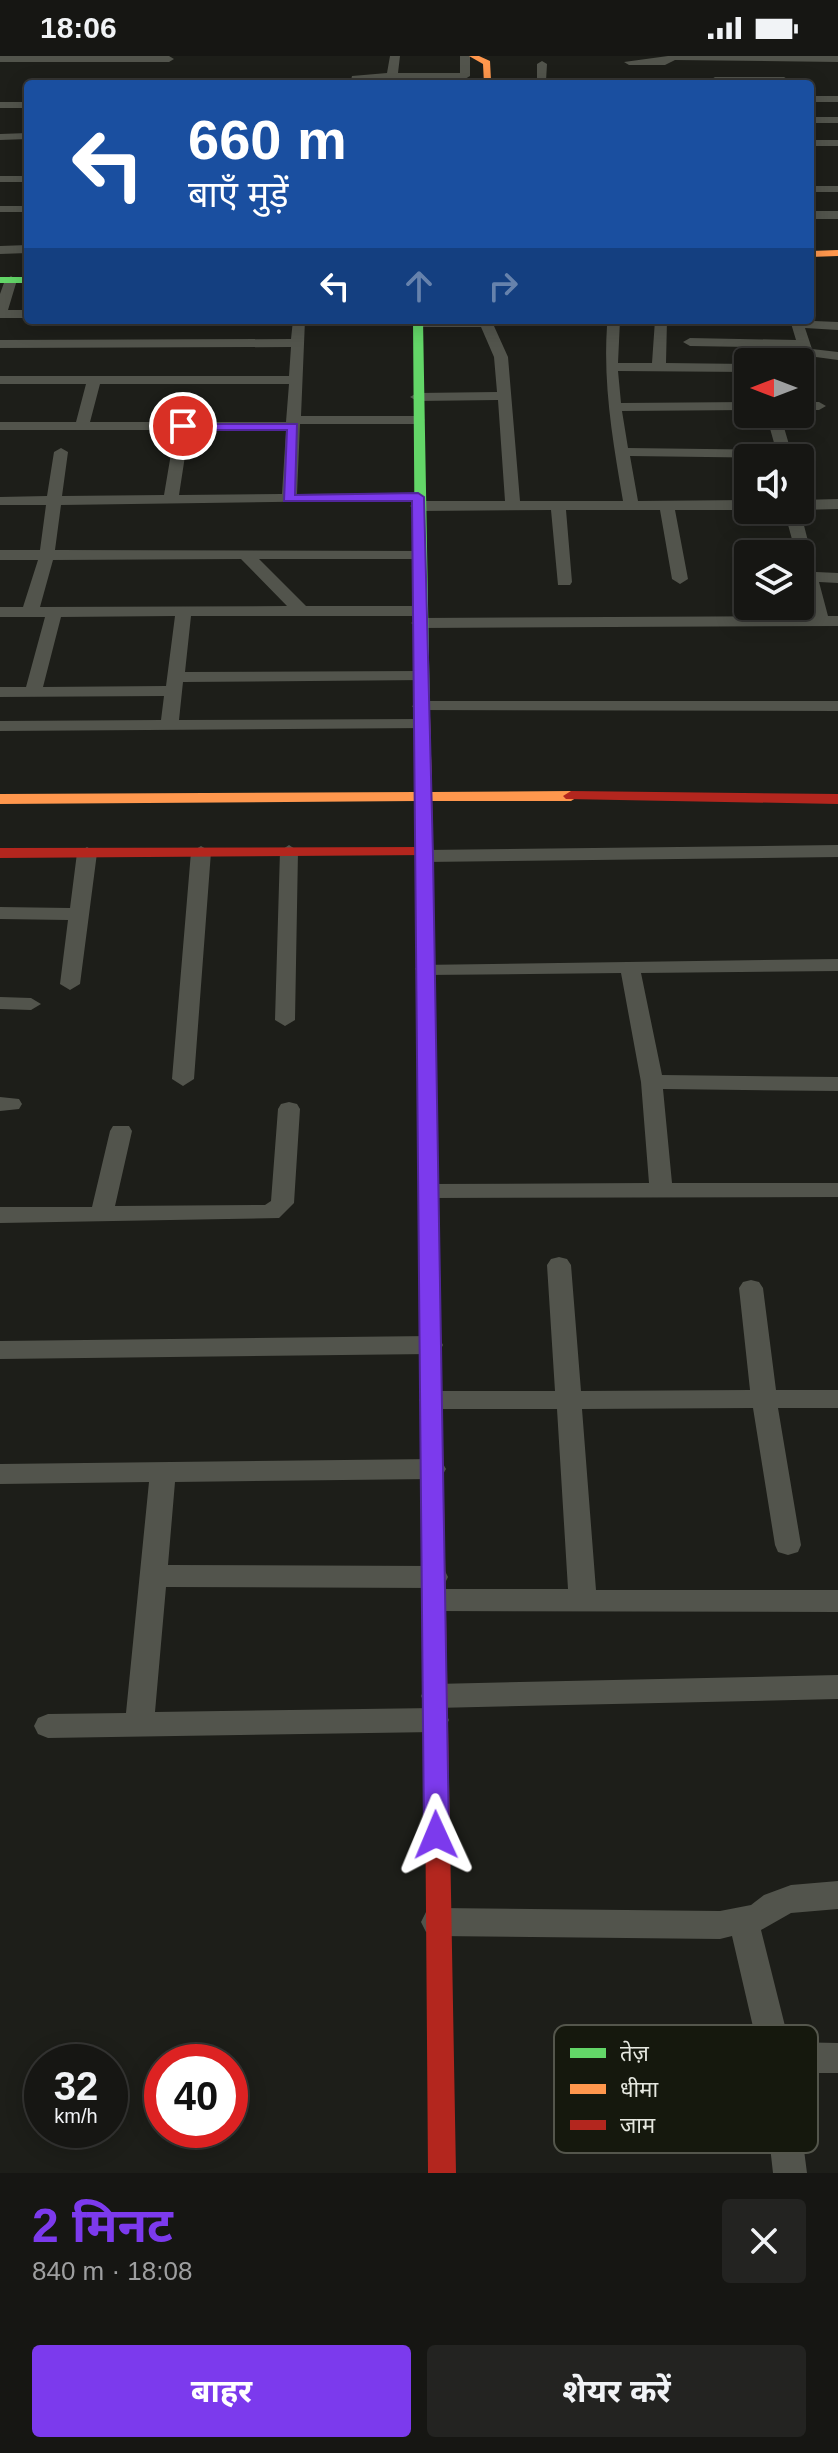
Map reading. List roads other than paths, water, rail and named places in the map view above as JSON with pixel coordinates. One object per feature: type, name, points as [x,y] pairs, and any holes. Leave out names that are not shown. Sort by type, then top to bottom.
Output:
[{"type":"street","points":[[392,76],[395,56]]},
{"type":"street","points":[[451,80],[465,76],[465,56]]},
{"type":"street","points":[[473,56],[487,63],[487,80]]},
{"type":"street","points":[[629,64],[665,62],[673,57],[838,59]]},
{"type":"street","points":[[0,59],[70,58],[131,64],[169,59]]},
{"type":"street","points":[[776,59],[783,80]]},
{"type":"street","points":[[542,64],[542,80]]},
{"type":"street","points":[[715,80],[742,80],[739,66]]},
{"type":"street","points":[[356,80],[392,76],[436,80]]},
{"type":"street","points":[[814,99],[838,99]]},
{"type":"street","points":[[0,105],[24,105]]},
{"type":"street","points":[[814,120],[838,120]]},
{"type":"street","points":[[0,137],[24,136]]},
{"type":"street","points":[[814,143],[838,143]]},
{"type":"street","points":[[0,179],[24,179]]},
{"type":"street","points":[[814,189],[838,189]]},
{"type":"street","points":[[0,209],[24,209]]},
{"type":"street","points":[[816,215],[838,215]]},
{"type":"street","points":[[0,250],[24,249]]},
{"type":"street","points":[[814,254],[838,253]]},
{"type":"street","points":[[13,280],[0,314],[24,314]]},
{"type":"street","points":[[289,498],[299,324]]},
{"type":"street","points":[[418,324],[419,617],[425,854],[442,2173]]},
{"type":"street","points":[[486,324],[499,350],[513,505]]},
{"type":"street","points":[[614,324],[611,367],[614,407],[631,504]]},
{"type":"street","points":[[659,367],[661,324]]},
{"type":"street","points":[[798,324],[803,344],[811,354],[838,356]]},
{"type":"street","points":[[814,324],[838,326]]},
{"type":"street","points":[[690,342],[803,344]]},
{"type":"street","points":[[0,344],[298,343]]},
{"type":"street","points":[[93,356],[102,344]]},
{"type":"street","points":[[611,367],[734,368]]},
{"type":"street","points":[[0,380],[80,374],[94,380],[296,380]]},
{"type":"street","points":[[82,427],[94,380]]},
{"type":"street","points":[[417,397],[504,396]]},
{"type":"street","points":[[614,407],[734,406]]},
{"type":"street","points":[[814,406],[819,406]]},
{"type":"street","points":[[0,426],[183,426],[418,420]]},
{"type":"street","points":[[171,500],[183,426]]},
{"type":"street","points":[[30,612],[47,554],[61,452]]},
{"type":"street","points":[[621,452],[734,455]]},
{"type":"street","points":[[0,501],[289,498],[513,505],[734,505]]},
{"type":"street","points":[[814,505],[838,504]]},
{"type":"street","points":[[558,505],[564,582]]},
{"type":"street","points":[[667,505],[680,579]]},
{"type":"street","points":[[245,554],[301,611]]},
{"type":"street","points":[[0,555],[419,554]]},
{"type":"street","points":[[814,577],[838,578]]},
{"type":"street","points":[[0,612],[301,611],[419,617],[830,620],[814,587]]},
{"type":"street","points":[[169,726],[184,611]]},
{"type":"street","points":[[33,692],[54,612]]},
{"type":"street","points":[[0,692],[420,676]]},
{"type":"street","points":[[0,726],[169,726],[421,715],[838,706]]},
{"type":"street","points":[[0,799],[422,795],[838,799]]},
{"type":"street","points":[[285,1020],[289,851]]},
{"type":"street","points":[[0,853],[838,851]]},
{"type":"street","points":[[183,1079],[201,852]]},
{"type":"street","points":[[70,984],[87,853]]},
{"type":"street","points":[[0,913],[78,914]]},
{"type":"street","points":[[425,969],[838,965]]},
{"type":"street","points":[[630,968],[652,1082],[661,1191]]},
{"type":"street","points":[[0,1003],[31,1004]]},
{"type":"street","points":[[652,1082],[838,1084]]},
{"type":"street","points":[[0,1215],[260,1214],[277,1210],[282,1203],[289,1109]]},
{"type":"street","points":[[102,1215],[121,1131]]},
{"type":"street","points":[[429,1191],[838,1190]]},
{"type":"street","points":[[559,1265],[583,1602]]},
{"type":"street","points":[[751,1288],[764,1399],[788,1545]]},
{"type":"street","points":[[0,1350],[431,1345]]},
{"type":"street","points":[[432,1400],[838,1399]]},
{"type":"street","points":[[0,1474],[433,1469]]},
{"type":"street","points":[[139,1725],[163,1472]]},
{"type":"street","points":[[153,1576],[434,1589],[583,1602],[838,1601]]},
{"type":"street","points":[[48,1726],[139,1725],[838,1687]]},
{"type":"street","points":[[437,1922],[693,1927],[744,1922],[791,1899],[838,1895]]},
{"type":"street","points":[[744,1922],[768,2025]]},
{"type":"street","points":[[818,2058],[838,2058]]},
{"type":"street","points":[[788,2153],[790,2173]]}]
